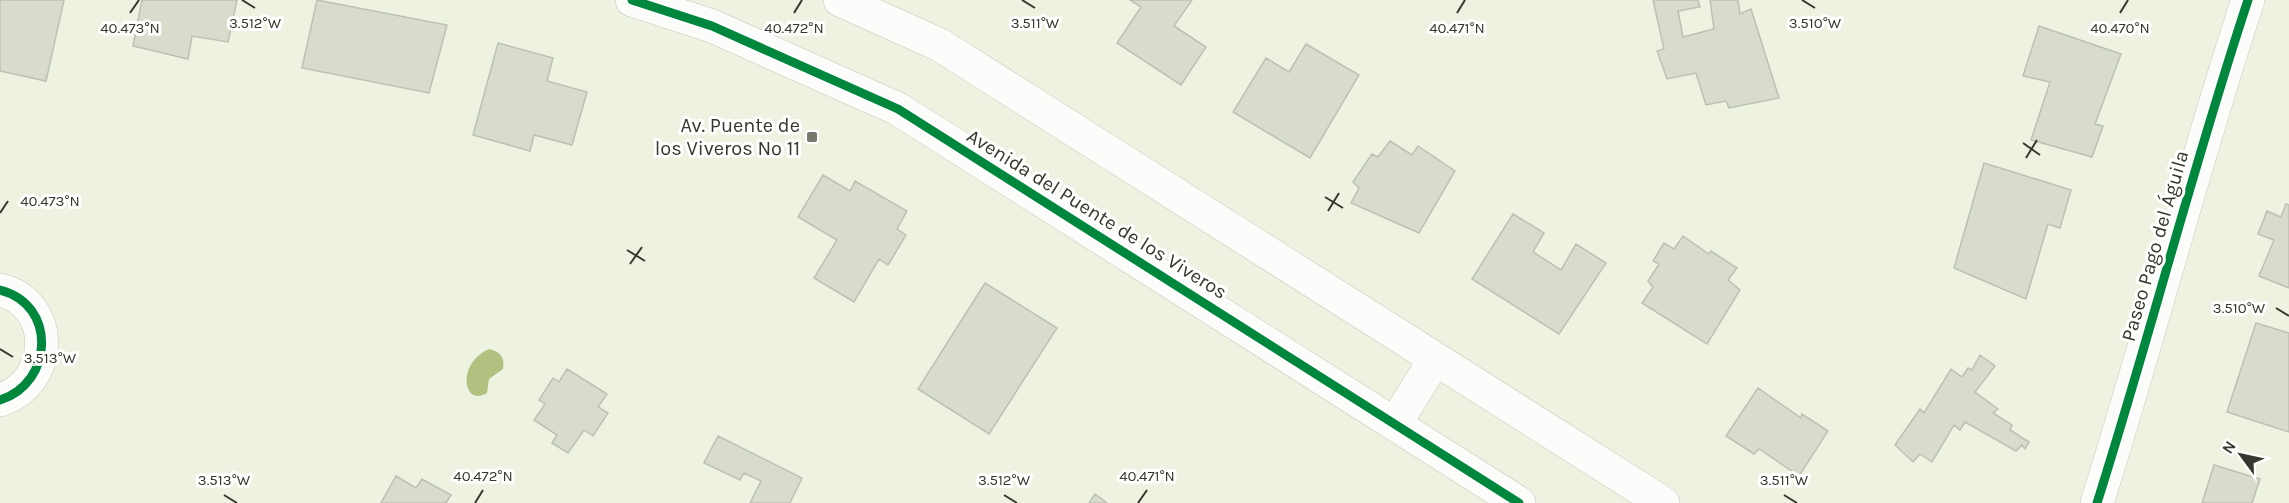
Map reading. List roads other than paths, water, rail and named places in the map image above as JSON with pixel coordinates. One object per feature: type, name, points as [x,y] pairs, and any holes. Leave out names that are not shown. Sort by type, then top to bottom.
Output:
[{"type":"street","name":"Avenida del Puente de los Viveros","points":[[632,0],[712,26],[898,109],[1519,503]]},
{"type":"street","points":[[840,0],[940,45],[1663,503]]},
{"type":"street","name":"Paseo Pago del Águila","points":[[2097,503],[2128,407],[2228,61],[2248,0]]},
{"type":"street","points":[[0,290],[23,301],[35,316],[42,334],[42,353],[36,371],[25,386],[0,400]]},
{"type":"street","points":[[1395,424],[1435,359]]},
{"type":"place","name":"Av. Puente de los Viveros Nº 11","points":[[812,137]]}]
